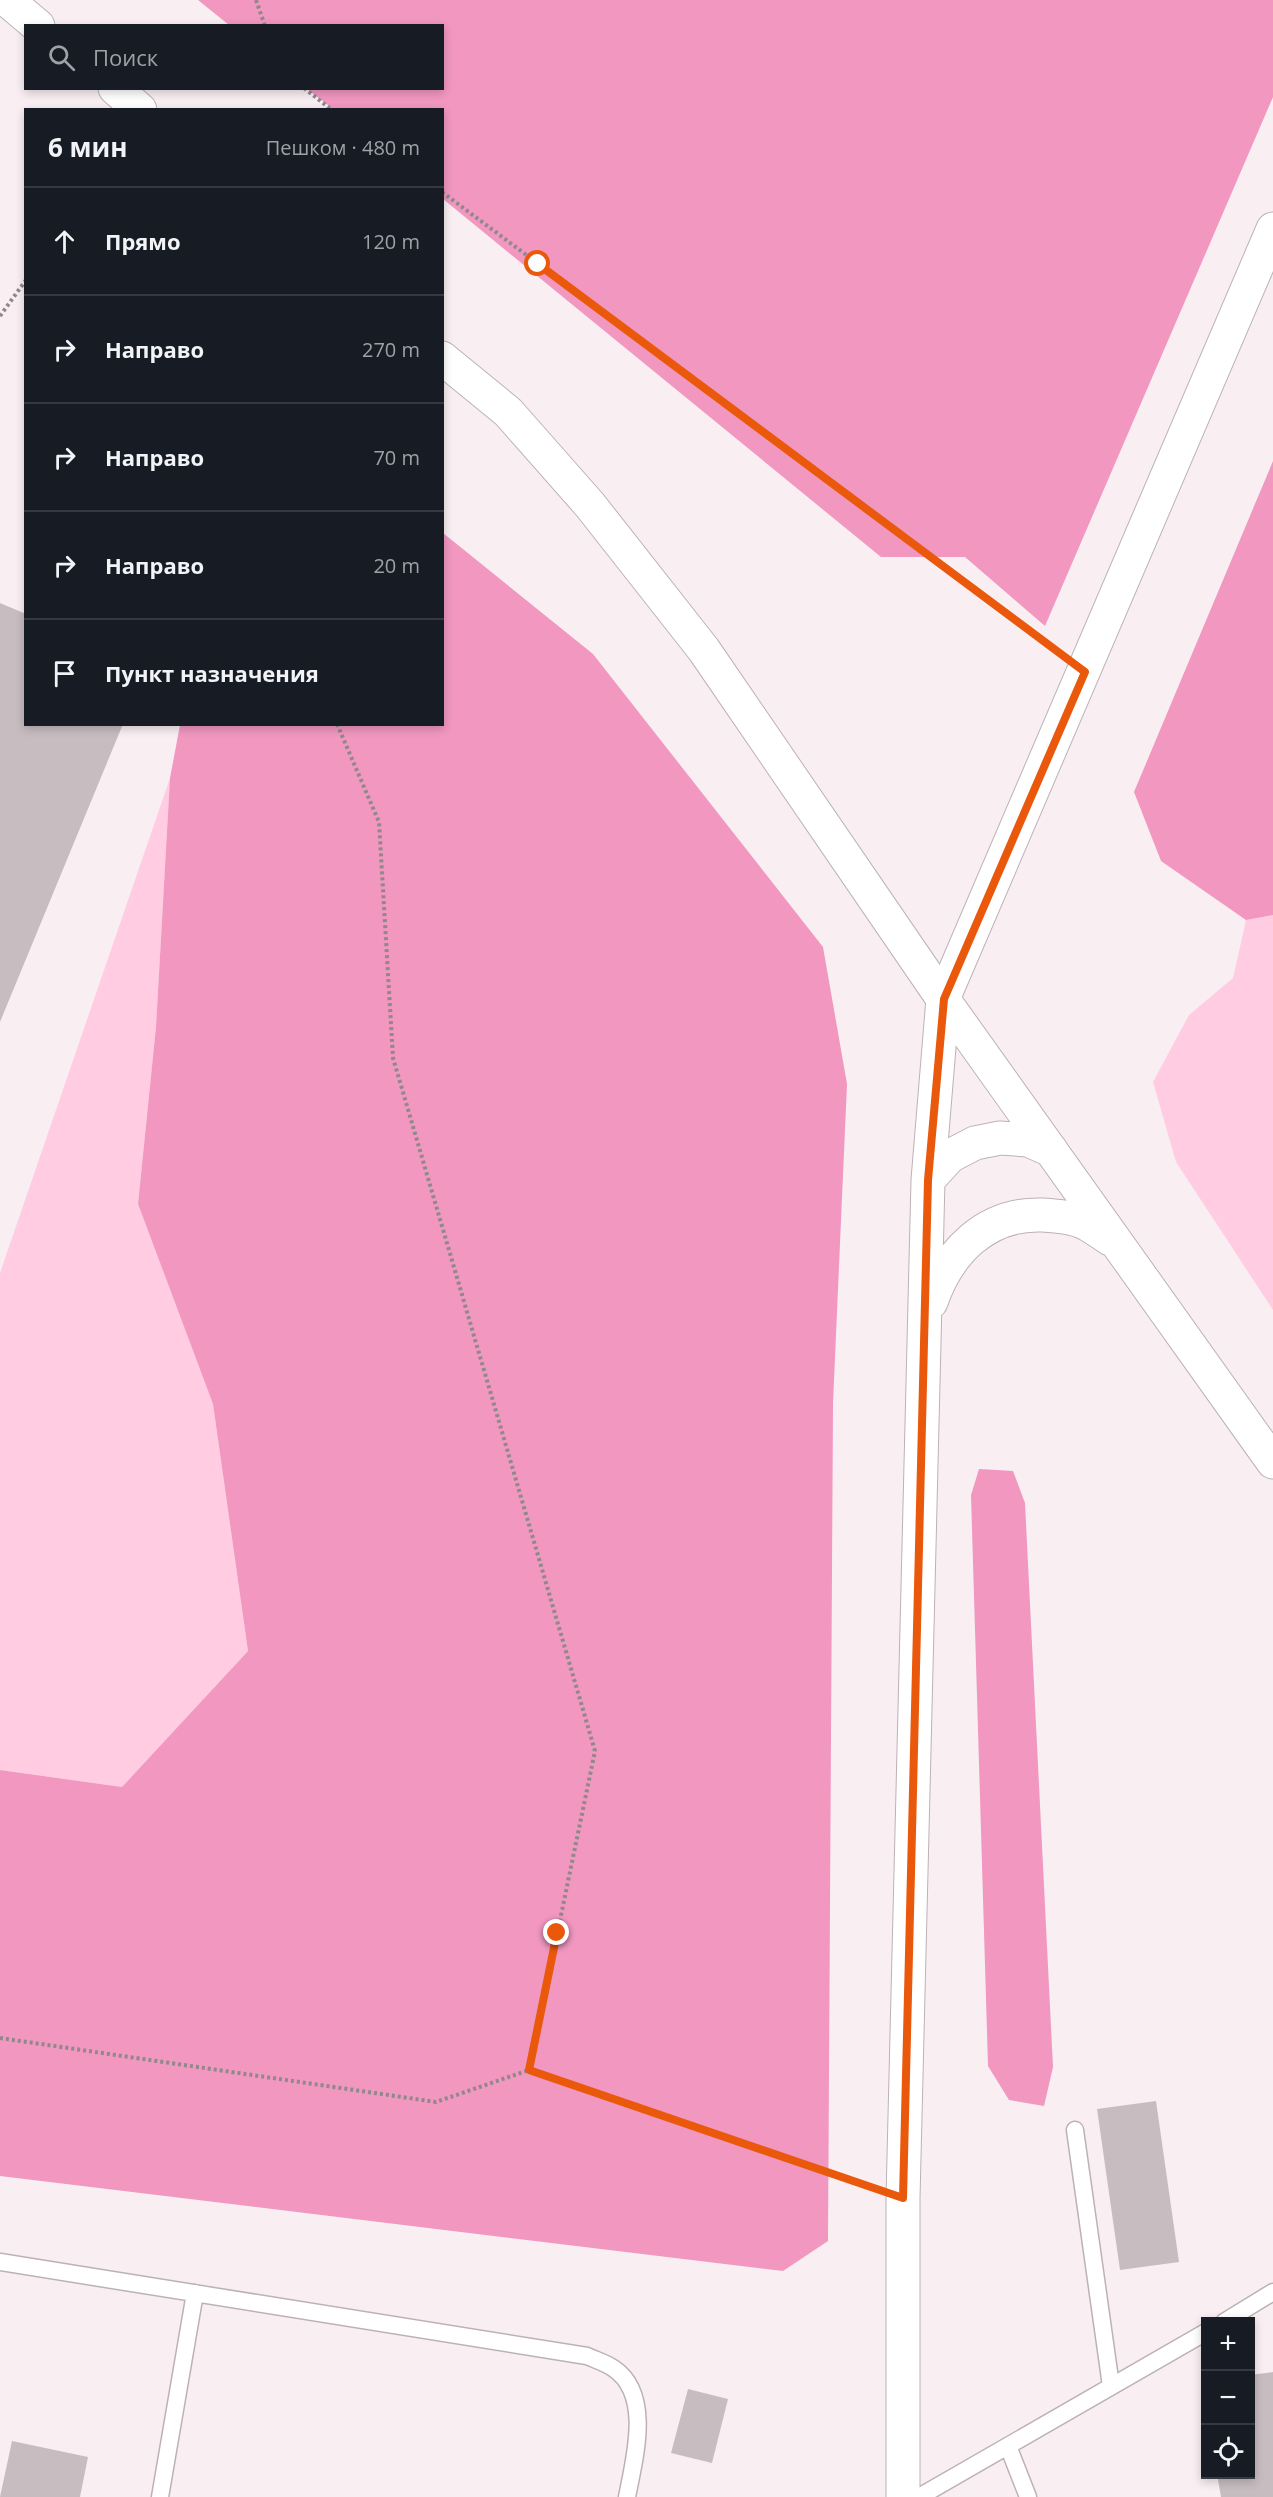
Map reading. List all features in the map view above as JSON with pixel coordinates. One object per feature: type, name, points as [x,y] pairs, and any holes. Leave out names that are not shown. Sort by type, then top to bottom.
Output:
[{"type":"street","points":[[7,0],[36,24]]},
{"type":"street","points":[[117,90],[138,108]]},
{"type":"street","points":[[903,2497],[903,2198],[928,1180],[944,999],[1273,230]]},
{"type":"street","points":[[444,360],[508,412],[590,505],[704,650],[944,999],[1273,1462]]},
{"type":"street","points":[[928,1180],[950,1156],[975,1143],[1000,1138],[1028,1140],[1051,1150]]},
{"type":"street","points":[[925,1321],[936,1286],[950,1262],[972,1237],[1000,1220],[1029,1214],[1060,1216],[1085,1224],[1117,1243]]},
{"type":"lane","points":[[1075,2130],[1111,2386]]},
{"type":"lane","points":[[0,2262],[587,2356],[614,2368],[630,2386],[636,2409],[638,2437],[627,2497]]},
{"type":"lane","points":[[1232,2317],[1273,2292]]},
{"type":"lane","points":[[160,2497],[195,2293]]},
{"type":"lane","points":[[919,2497],[1201,2335]]},
{"type":"lane","points":[[1008,2445],[1028,2497]]},
{"type":"path","points":[[256,0],[264,24]]},
{"type":"path","points":[[307,90],[329,108]]},
{"type":"path","points":[[444,193],[1085,672]]},
{"type":"path","points":[[0,316],[24,283]]},
{"type":"path","points":[[338,726],[379,822],[393,1058],[595,1751],[529,2070]]},
{"type":"path","points":[[0,2038],[436,2102],[529,2070],[903,2198]]},
{"type":"shaded area","points":[[198,0],[1273,0],[1273,97],[1045,626],[965,557],[881,557],[444,200],[444,108],[332,108],[308,90],[444,90],[444,24],[228,24]]},
{"type":"shaded area","points":[[1273,461],[1273,915],[1246,920],[1161,861],[1134,792]]},
{"type":"shaded area","points":[[444,534],[593,654],[823,947],[847,1084],[833,1403],[828,2241],[783,2271],[0,2176],[0,1770],[122,1787],[248,1651],[213,1404],[138,1204],[156,1027],[170,778],[180,726],[444,726]]},
{"type":"shaded area","points":[[170,778],[156,1027],[138,1204],[213,1404],[248,1651],[122,1787],[0,1770],[0,1273]]},
{"type":"shaded area","points":[[1273,915],[1273,1310],[1176,1162],[1153,1082],[1189,1015],[1233,978],[1246,920]]},
{"type":"shaded area","points":[[979,1469],[1013,1471],[1025,1503],[1053,2067],[1044,2106],[1009,2100],[988,2066],[971,1495]]},
{"type":"building","points":[[0,603],[24,613],[24,726],[122,726],[0,1022]]},
{"type":"building","points":[[1156,2101],[1179,2262],[1120,2270],[1097,2109]]},
{"type":"building","points":[[1273,2372],[1273,2497],[1221,2497],[1218,2479],[1255,2479],[1255,2374]]},
{"type":"building","points":[[688,2389],[728,2399],[712,2463],[671,2453]]},
{"type":"building","points":[[12,2441],[88,2457],[80,2497],[0,2497]]},
{"type":"route","points":[[538,264],[1085,672],[944,999],[928,1180],[903,2198],[529,2070],[557,1933]]}]
